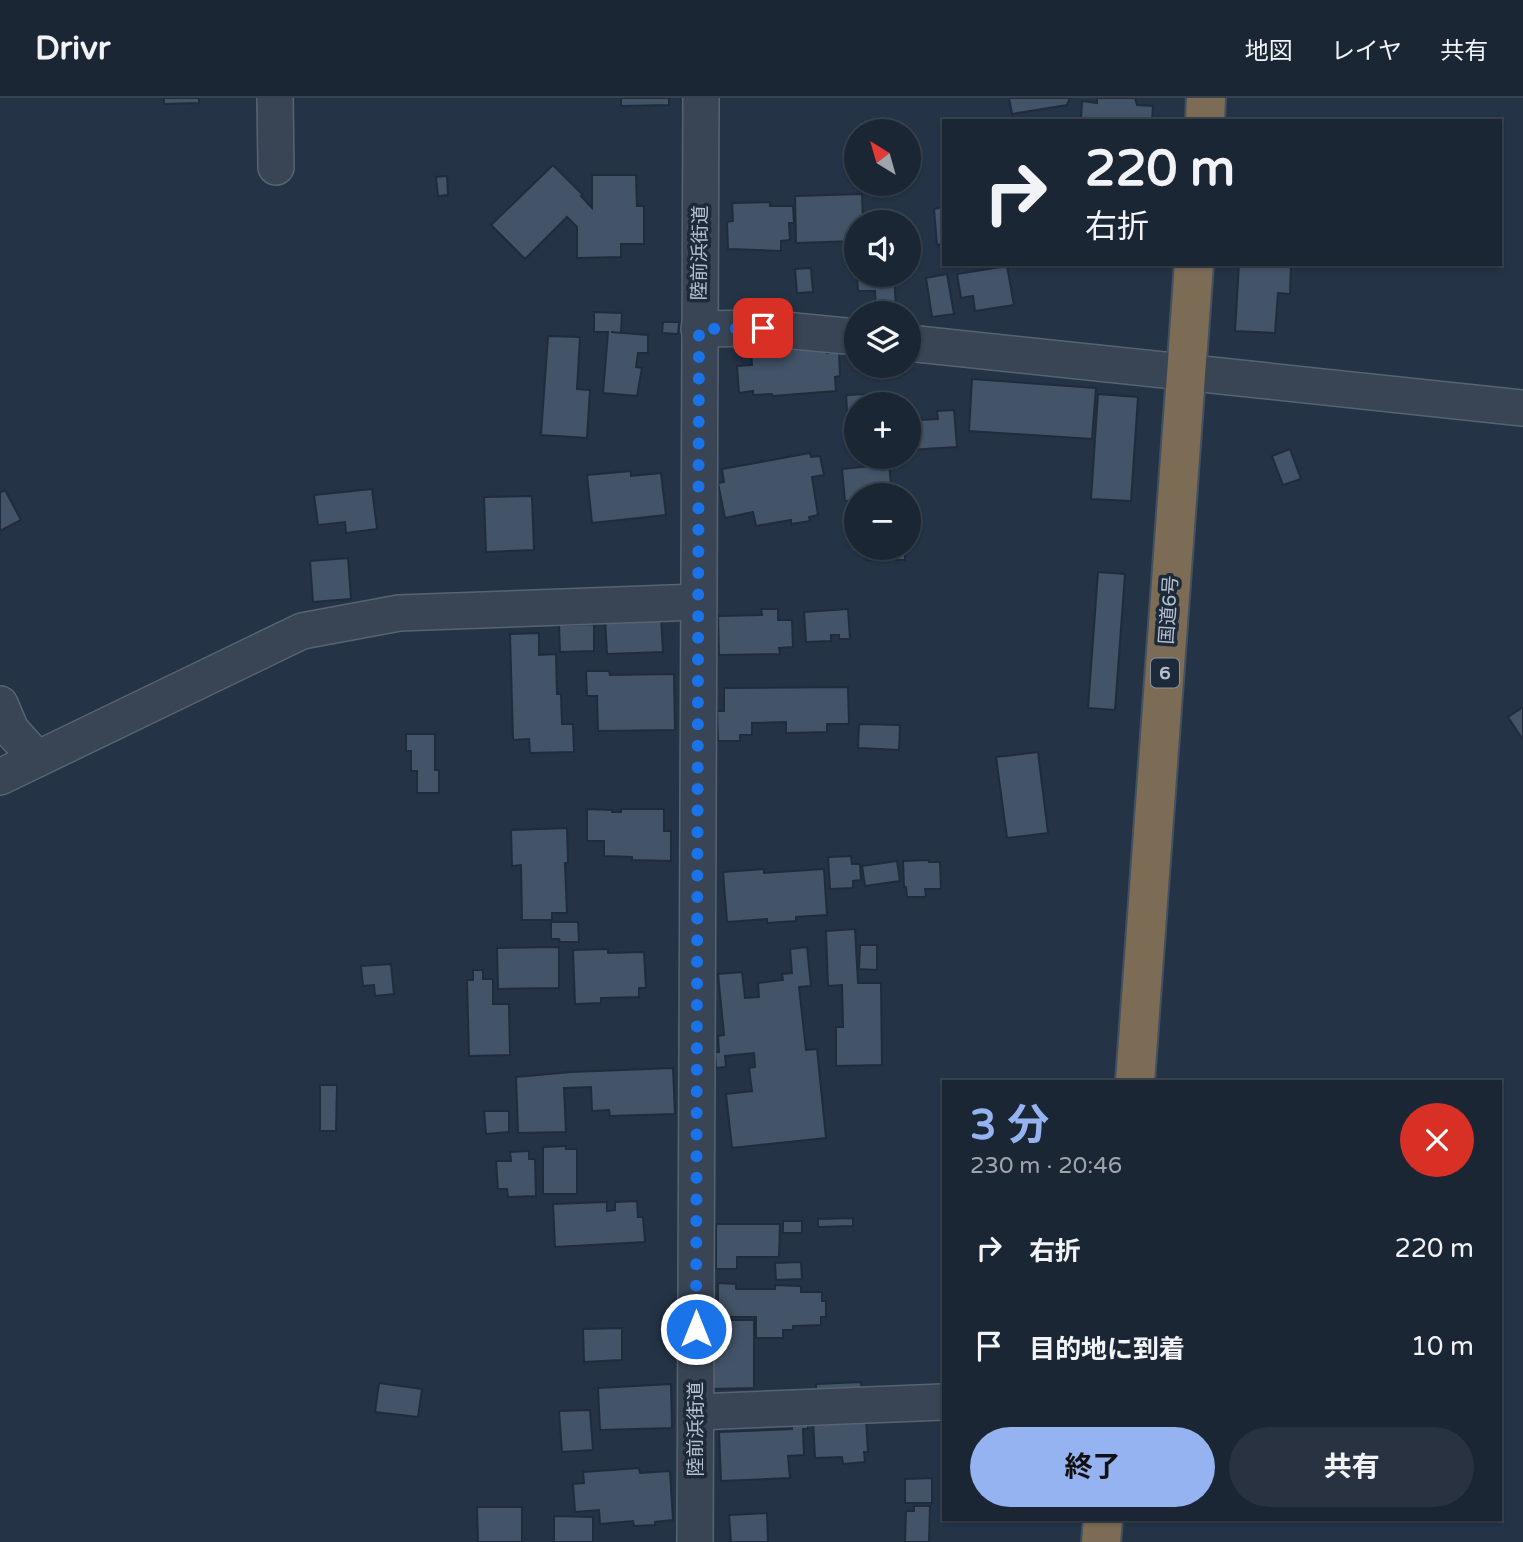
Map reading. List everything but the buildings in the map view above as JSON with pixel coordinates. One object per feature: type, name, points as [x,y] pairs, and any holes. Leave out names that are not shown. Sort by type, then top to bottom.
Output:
[{"type":"highway","points":[[1205,119],[1206,98]]},
{"type":"highway","name":"国道6号","points":[[1135,1080],[1194,266]]},
{"type":"highway","points":[[1101,1542],[1103,1521]]},
{"type":"street","points":[[275,98],[276,167]]},
{"type":"street","name":"陸前浜街道","points":[[695,1542],[701,98]]},
{"type":"street","points":[[699,329],[763,328],[844,336]]},
{"type":"street","points":[[921,344],[1523,408]]},
{"type":"street","points":[[0,777],[302,631],[399,613],[698,602]]},
{"type":"street","points":[[0,704],[11,730],[37,759]]},
{"type":"street","points":[[696,1412],[942,1402]]},
{"type":"route","points":[[696,1329],[699,329],[763,328]]}]
